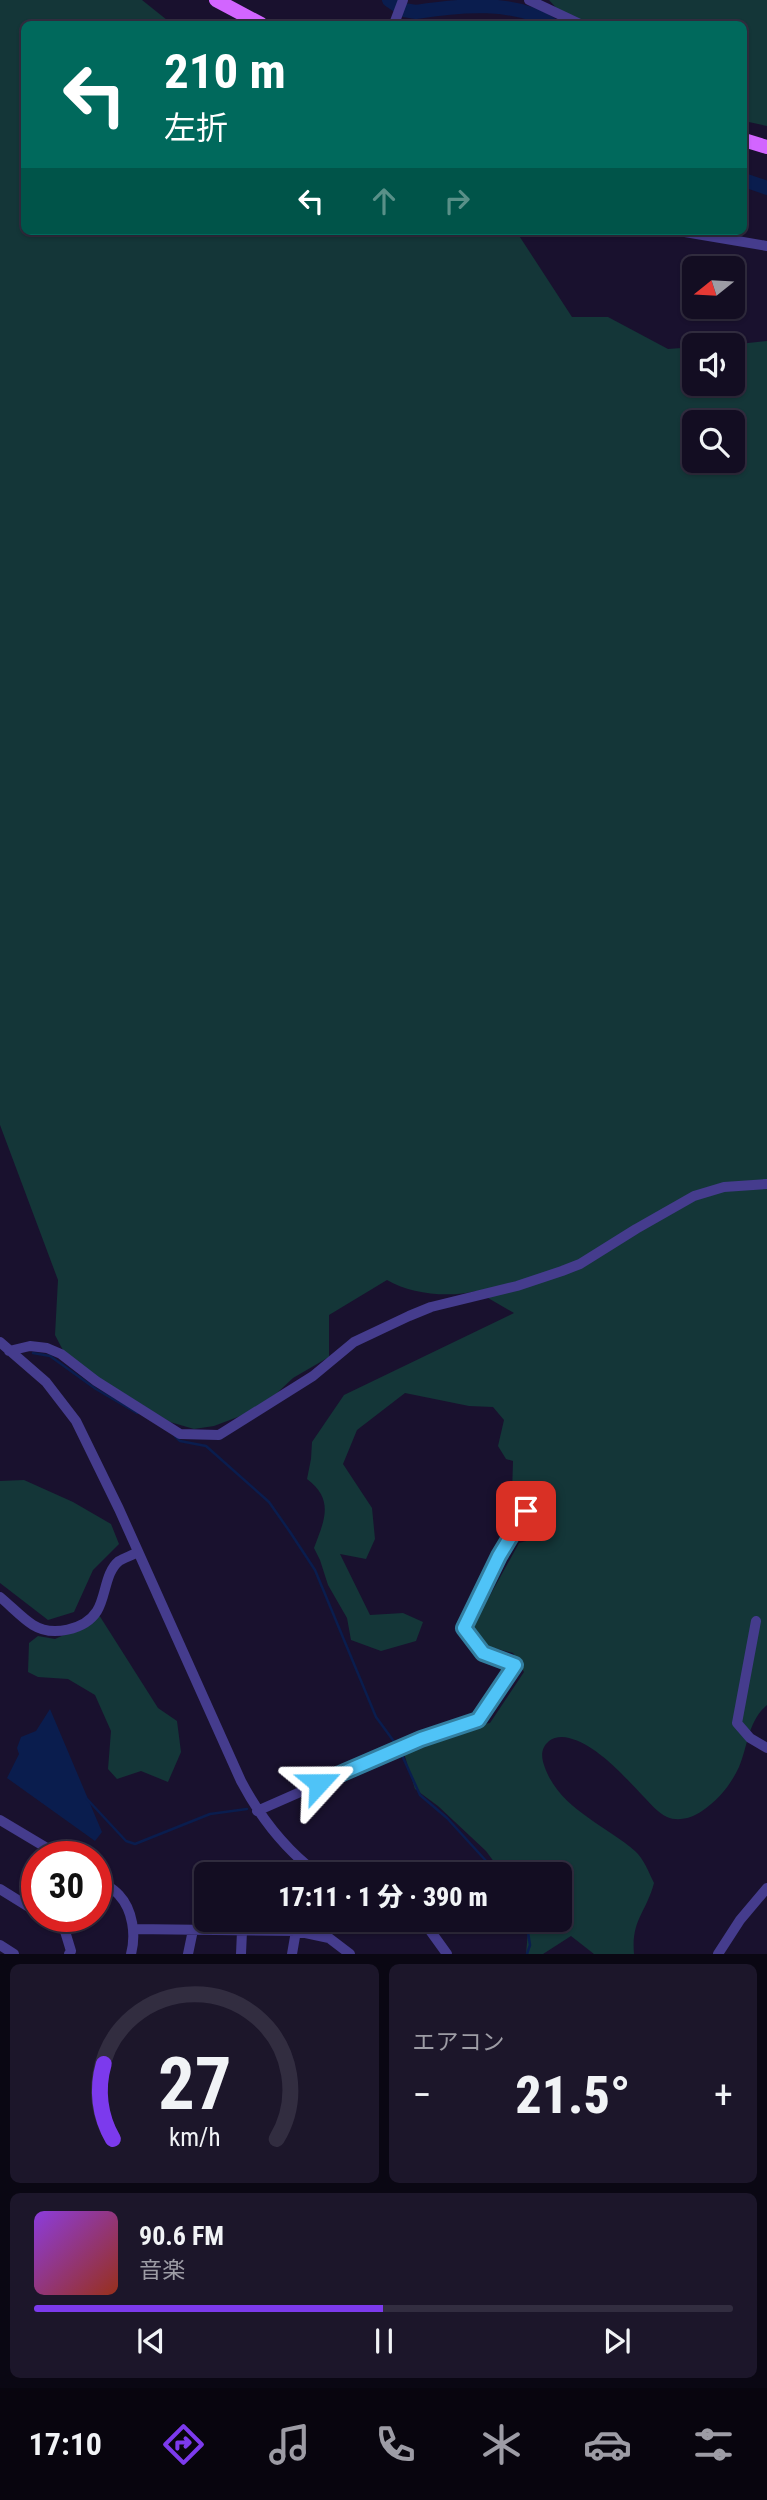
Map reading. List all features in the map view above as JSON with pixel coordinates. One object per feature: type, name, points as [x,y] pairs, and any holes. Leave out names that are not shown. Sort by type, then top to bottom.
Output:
[{"type":"main road","points":[[216,0],[255,21]]},
{"type":"main road","points":[[747,141],[767,146]]},
{"type":"street","points":[[395,21],[403,0]]},
{"type":"street","points":[[529,0],[574,21]]},
{"type":"street","points":[[694,235],[767,246]]},
{"type":"street","points":[[9,1351],[30,1346],[47,1348],[61,1354],[96,1381],[180,1434],[219,1436],[313,1376],[354,1342],[409,1316],[431,1307],[562,1272],[694,1196],[724,1187],[767,1184]]},
{"type":"street","points":[[0,1342],[46,1382],[76,1421],[241,1781],[257,1811],[303,1862]]},
{"type":"street","points":[[257,1811],[398,1748],[478,1720],[515,1665],[483,1653],[464,1628],[499,1556],[526,1511]]},
{"type":"street","points":[[0,1597],[35,1626],[51,1631],[75,1628],[97,1612],[110,1575],[118,1562],[138,1552]]},
{"type":"street","points":[[756,1622],[737,1723],[750,1738],[767,1748]]},
{"type":"street","points":[[0,1820],[35,1841]]},
{"type":"street","points":[[718,1954],[740,1920],[767,1888]]},
{"type":"street","points":[[0,1889],[21,1901]]},
{"type":"street","points":[[112,1890],[128,1908],[133,1929],[131,1954]]},
{"type":"street","points":[[133,1929],[193,1930],[188,1954]]},
{"type":"street","points":[[65,1932],[71,1951],[69,1954]]},
{"type":"street","points":[[241,1954],[242,1932]]},
{"type":"street","points":[[292,1954],[296,1932]]},
{"type":"street","points":[[301,1932],[330,1938],[350,1954]]},
{"type":"street","points":[[431,1932],[447,1954]]},
{"type":"street","points":[[0,1945],[14,1954]]},
{"type":"green space","points":[[0,0],[142,0],[168,21],[21,21],[21,235],[519,235],[572,317],[608,317],[668,349],[682,348],[682,396],[745,396],[745,343],[767,341],[767,1705],[752,1726],[739,1767],[728,1786],[708,1806],[685,1818],[671,1818],[660,1813],[609,1762],[590,1747],[566,1737],[558,1737],[544,1746],[544,1765],[560,1793],[583,1814],[635,1851],[644,1862],[654,1883],[637,1925],[634,1954],[594,1954],[571,1936],[543,1954],[526,1954],[528,1932],[572,1932],[572,1862],[494,1862],[438,1806],[415,1789],[402,1747],[420,1735],[490,1723],[524,1672],[513,1653],[487,1646],[472,1628],[519,1543],[530,1540],[512,1494],[513,1461],[506,1459],[498,1446],[504,1420],[493,1407],[469,1406],[405,1393],[357,1430],[343,1464],[372,1508],[375,1539],[366,1559],[340,1554],[370,1615],[403,1613],[423,1622],[416,1641],[381,1651],[351,1640],[347,1618],[328,1585],[314,1548],[325,1511],[321,1495],[307,1479],[312,1442],[344,1395],[514,1313],[476,1291],[430,1293],[407,1289],[387,1280],[329,1315],[329,1357],[293,1378],[277,1393],[243,1415],[214,1426],[194,1429],[170,1422],[67,1358],[55,1335],[58,1280],[0,1125]]},
{"type":"green space","points":[[549,0],[767,0],[767,126],[747,122],[747,21],[568,21]]},
{"type":"green space","points":[[24,1480],[73,1502],[111,1524],[119,1544],[93,1570],[74,1612],[48,1620],[0,1583],[0,1481]]},
{"type":"green space","points":[[99,1615],[158,1708],[177,1721],[181,1752],[168,1782],[141,1771],[117,1779],[108,1769],[111,1731],[95,1695],[68,1679],[38,1677],[28,1672],[29,1643],[38,1636],[55,1639],[82,1627]]},
{"type":"water","points":[[50,1709],[102,1832],[95,1841],[7,1778],[19,1754],[17,1748],[21,1737],[36,1731]]},
{"type":"waterway","points":[[389,0],[404,10],[416,12],[487,6],[522,11],[546,21]]},
{"type":"waterway","points":[[747,181],[767,188]]},
{"type":"waterway","points":[[33,1353],[50,1356],[96,1389],[137,1413]]},
{"type":"waterway","points":[[175,1436],[180,1441],[206,1446],[269,1502],[315,1570],[376,1717],[398,1747]]},
{"type":"waterway","points":[[401,1753],[420,1795],[447,1818],[487,1862]]},
{"type":"waterway","points":[[87,1799],[126,1841],[135,1844],[210,1814],[247,1809]]},
{"type":"waterway","points":[[527,1954],[530,1945],[528,1932]]},
{"type":"route","points":[[319,1783],[421,1739],[478,1720],[515,1665],[483,1653],[464,1628],[499,1556],[526,1511]]}]
